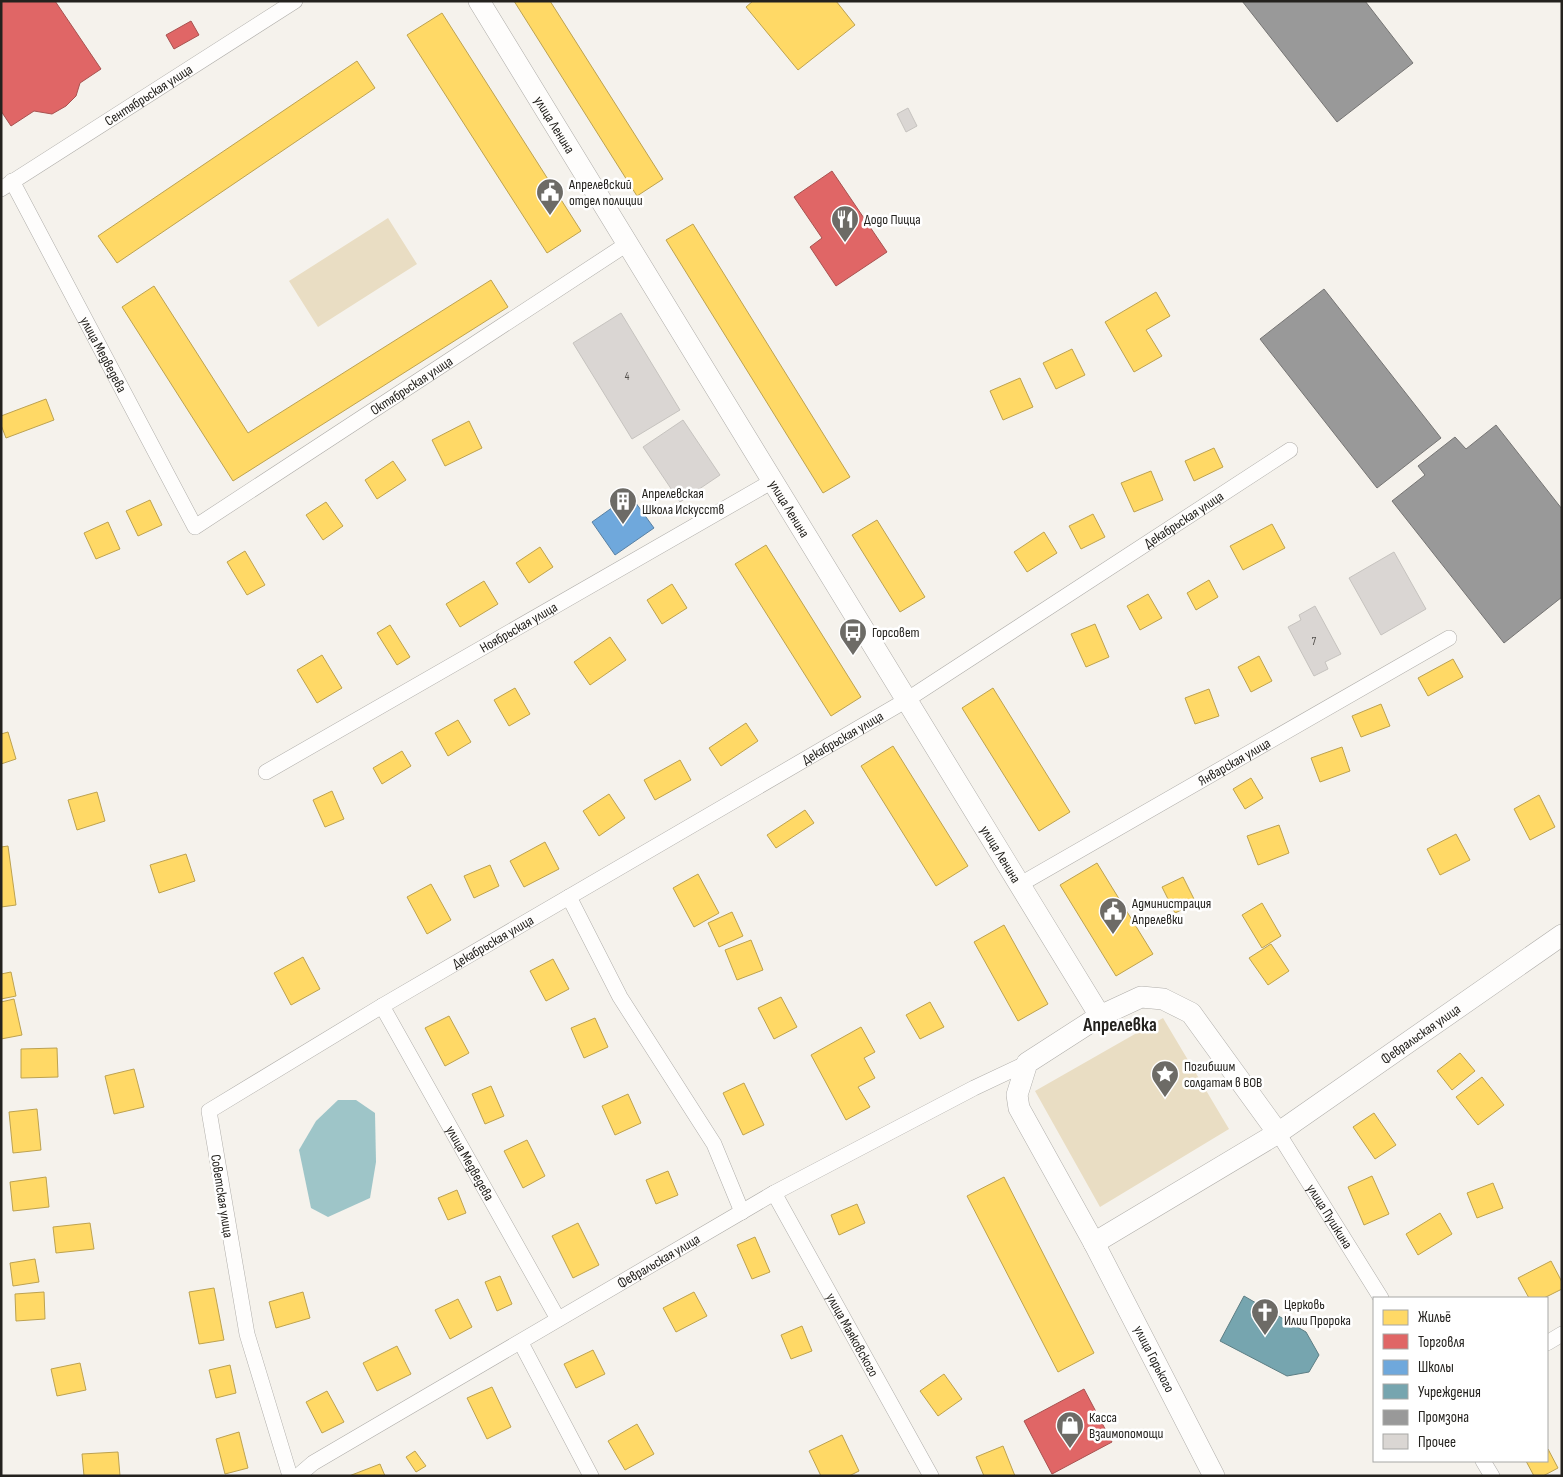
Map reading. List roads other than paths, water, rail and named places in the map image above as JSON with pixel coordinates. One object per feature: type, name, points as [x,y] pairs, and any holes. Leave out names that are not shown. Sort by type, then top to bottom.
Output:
[{"type":"main road","name":"улица Ленина","points":[[479,1],[771,482],[1100,1016]]},
{"type":"main road","name":"Февральская улица","points":[[1094,1243],[1278,1133],[1562,935]]},
{"type":"main road","points":[[1027,1063],[1100,1016],[1141,997],[1164,999],[1191,1013],[1278,1133]]},
{"type":"main road","name":"улица Горького","points":[[1027,1063],[1017,1095],[1020,1108],[1094,1243],[1214,1476]]},
{"type":"street","name":"Сентябрьская улица","points":[[7,185],[295,1]]},
{"type":"street","name":"улица Медведева","points":[[7,185],[195,527]]},
{"type":"street","name":"Октябрьская улица","points":[[195,527],[626,244]]},
{"type":"street","name":"Декабрьская улица","points":[[382,1006],[905,701],[1290,450]]},
{"type":"street","name":"Ноябрьская улица","points":[[266,772],[771,482]]},
{"type":"street","name":"Январская улица","points":[[1019,885],[1449,638]]},
{"type":"street","points":[[569,897],[620,997],[714,1144],[742,1212]]},
{"type":"street","name":"улица Медведева","points":[[382,1006],[558,1319]]},
{"type":"street","name":"Советская улица","points":[[290,1476],[246,1334],[209,1111],[382,1006]]},
{"type":"street","name":"Февральская улица","points":[[298,1476],[313,1463],[521,1343],[558,1319],[774,1193],[919,1119],[974,1088],[1027,1063]]},
{"type":"street","name":"улица Пушкина","points":[[1278,1133],[1380,1297]]},
{"type":"street","name":"улица Маяковского","points":[[774,1193],[931,1476]]},
{"type":"street","points":[[1548,1342],[1562,1334]]},
{"type":"street","points":[[521,1343],[591,1476]]},
{"type":"street","points":[[1483,1462],[1492,1476]]},
{"type":"water","points":[[338,1100],[356,1100],[375,1113],[376,1162],[370,1198],[328,1217],[311,1208],[299,1150],[316,1121]]},
{"type":"place","name":"Апрелевский отдел полиции","points":[[550,216]]},
{"type":"place","name":"Додо Пицца","points":[[845,243]]},
{"type":"place","name":"Апрелевская Школа Искусств","points":[[623,525]]},
{"type":"place","name":"Горсовет","points":[[853,656]]},
{"type":"place","name":"Администрация Апрелевки","points":[[1113,935]]},
{"type":"place","name":"Погибшим солдатам в ВОВ","points":[[1165,1098]]},
{"type":"place","name":"Церковь Илии Пророка","points":[[1265,1336]]},
{"type":"place","name":"Касса Взаимопомощи","points":[[1070,1449]]},
{"type":"district","name":"Апрелевка","points":[[1120,1025]]}]
